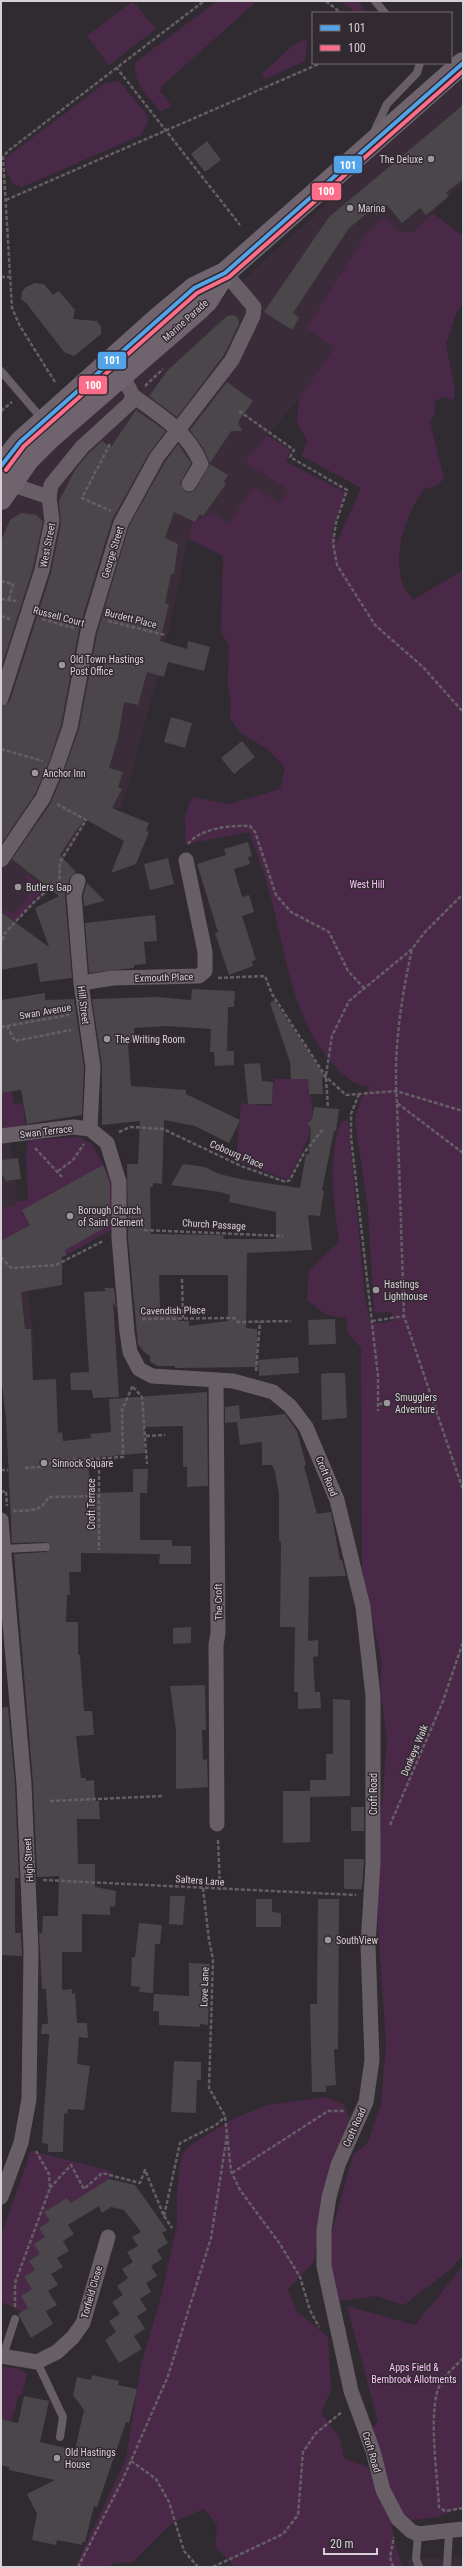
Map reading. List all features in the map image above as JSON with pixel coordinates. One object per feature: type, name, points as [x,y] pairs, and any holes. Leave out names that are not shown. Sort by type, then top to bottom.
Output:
[{"type":"highway","points":[[225,273],[367,147],[455,65]]},
{"type":"highway","name":"Marine Parade","points":[[3,482],[122,374],[207,301],[225,273]]},
{"type":"highway","name":"Marine Parade","points":[[3,482],[20,442],[194,288],[225,273]]},
{"type":"street","name":"George Street","points":[[1,860],[43,798],[57,766],[70,727],[92,617],[124,517],[157,457],[232,360],[254,316],[254,307],[225,273]]},
{"type":"street","points":[[122,374],[134,396],[178,430],[198,455],[201,464],[190,484]]},
{"type":"street","name":"West Street","points":[[1,698],[47,551],[52,513],[49,497],[51,485],[94,435],[130,403],[134,396]]},
{"type":"street","points":[[3,482],[49,497]]},
{"type":"street","name":"Exmouth Place","points":[[82,983],[113,978],[200,976],[205,971],[205,952],[186,860]]},
{"type":"street","name":"Hill Street","points":[[78,881],[74,895],[85,1012],[93,1067],[90,1129]]},
{"type":"street","name":"Swan Terrace","points":[[1,1136],[73,1127],[90,1129]]},
{"type":"street","points":[[90,1129],[107,1143],[119,1182],[119,1238],[126,1319],[130,1352],[139,1369]]},
{"type":"street","name":"Croft Road","points":[[139,1369],[158,1377],[216,1380],[256,1386],[274,1392],[290,1406],[306,1427],[337,1500],[363,1607],[372,1696],[373,1863],[368,1945],[372,2060],[366,2102],[338,2165],[329,2197],[324,2230],[324,2266],[355,2401],[373,2451],[383,2490],[398,2519],[411,2531],[418,2534]]},
{"type":"street","name":"The Croft","points":[[216,1380],[218,1633],[216,1645],[217,1824]]},
{"type":"street","name":"High Street","points":[[1,1520],[5,1633],[30,1879],[29,2099],[21,2143],[1,2198]]},
{"type":"street","name":"Torfield Close","points":[[37,2362],[57,2352],[73,2337],[83,2323],[108,2237]]},
{"type":"street","points":[[2,2356],[37,2362]]},
{"type":"street","points":[[418,2534],[456,2530]]},
{"type":"lane","points":[[375,1],[384,12]]},
{"type":"lane","points":[[367,147],[387,104],[417,73],[420,64]]},
{"type":"lane","points":[[1,371],[44,420]]},
{"type":"lane","points":[[2,1555],[46,1547]]},
{"type":"lane","points":[[2,2356],[15,2319]]},
{"type":"lane","points":[[37,2362],[63,2417],[60,2437]]},
{"type":"lane","points":[[447,2567],[456,2530]]},
{"type":"lane","points":[[418,2534],[416,2559],[419,2567]]},
{"type":"path","points":[[55,382],[20,326],[12,308],[6,200],[2,164],[8,151],[204,1]]},
{"type":"path","points":[[326,1],[340,12]]},
{"type":"path","points":[[6,200],[319,64]]},
{"type":"path","points":[[116,68],[240,225]]},
{"type":"path","points":[[1,277],[10,277]]},
{"type":"path","points":[[239,411],[294,450],[290,457],[347,490],[336,522],[333,543],[337,565],[375,625],[423,667],[463,712]]},
{"type":"path","points":[[94,435],[111,444],[82,498],[124,517]]},
{"type":"path","points":[[1,581],[13,584],[9,599]]},
{"type":"path","name":"Russell Court","points":[[27,616],[88,632]]},
{"type":"path","name":"Burdett Place","points":[[92,617],[165,635]]},
{"type":"path","points":[[1,749],[57,766]]},
{"type":"path","points":[[1,946],[4,934],[34,902],[52,886],[59,884],[60,862],[86,820],[61,806]]},
{"type":"path","points":[[186,860],[185,850],[192,838],[210,830],[250,826],[255,832],[276,895],[291,912],[329,932],[348,971],[364,988]]},
{"type":"path","points":[[328,1108],[326,1076],[332,1036],[349,1002],[412,949],[425,932],[463,894]]},
{"type":"path","points":[[412,949],[406,974],[395,1064],[404,1316],[463,1490]]},
{"type":"path","points":[[226,979],[265,976],[272,994],[326,1076],[346,1094],[396,1091],[463,1111]]},
{"type":"path","name":"Swan Avenue","points":[[85,1012],[4,1027],[15,1041],[87,1027]]},
{"type":"path","points":[[359,1094],[351,1114],[350,1137],[372,1320],[379,1404],[378,1410]]},
{"type":"path","points":[[397,1103],[463,1153]]},
{"type":"path","name":"Cobourg Place","points":[[120,1130],[136,1127],[164,1129],[241,1166],[286,1182],[290,1180],[304,1153],[323,1129]]},
{"type":"path","points":[[58,1171],[73,1160],[80,1151],[90,1129]]},
{"type":"path","points":[[29,1148],[38,1150],[62,1177]]},
{"type":"path","name":"Church Passage","points":[[144,1230],[283,1236]]},
{"type":"path","points":[[1,1257],[11,1268],[56,1265],[109,1239]]},
{"type":"path","points":[[182,1278],[183,1318]]},
{"type":"path","points":[[372,1320],[404,1316]]},
{"type":"path","name":"Cavendish Place","points":[[126,1319],[219,1317],[234,1318],[238,1322],[291,1321]]},
{"type":"path","points":[[256,1386],[256,1352],[260,1322]]},
{"type":"path","points":[[25,1468],[39,1467],[57,1461],[124,1455],[122,1410],[133,1387],[139,1369]]},
{"type":"path","points":[[133,1387],[142,1397],[147,1464]]},
{"type":"path","points":[[379,1404],[386,1403]]},
{"type":"path","points":[[146,1436],[165,1435]]},
{"type":"path","name":"Croft Terrace","points":[[99,1458],[99,1550]]},
{"type":"path","points":[[1,1470],[8,1470]]},
{"type":"path","points":[[1,1492],[6,1491],[7,1511],[36,1510],[43,1506],[48,1498],[99,1496]]},
{"type":"path","name":"Donkeys Walk","points":[[388,1829],[443,1702],[463,1642]]},
{"type":"path","points":[[50,1801],[164,1796]]},
{"type":"path","points":[[217,1824],[220,1890]]},
{"type":"path","name":"Salters Lane","points":[[30,1879],[220,1890],[370,1895]]},
{"type":"path","name":"Love Lane","points":[[203,1888],[208,1940],[213,1959],[209,2088],[225,2116]]},
{"type":"path","points":[[232,2173],[328,2111],[362,2110]]},
{"type":"path","points":[[225,2116],[232,2173],[240,2190],[280,2244],[300,2277],[310,2310],[321,2330]]},
{"type":"path","points":[[164,2216],[180,2143],[216,2125],[225,2116]]},
{"type":"path","points":[[78,2567],[131,2461],[168,2376],[211,2238],[227,2132]]},
{"type":"path","points":[[21,2143],[36,2152],[49,2174],[50,2188]]},
{"type":"path","points":[[15,2319],[15,2283],[50,2188],[71,2165],[84,2190],[102,2173],[140,2183],[144,2170],[164,2216],[172,2228]]},
{"type":"path","points":[[463,2358],[441,2382],[436,2397],[434,2434],[439,2508],[445,2512],[463,2508]]},
{"type":"path","points":[[213,2567],[283,2534],[298,2515],[303,2452],[316,2433],[355,2401]]},
{"type":"path","points":[[131,2461],[156,2479],[169,2502],[184,2551],[198,2567]]},
{"type":"path","points":[[393,2567],[390,2557],[398,2519]]},
{"type":"shaded area","points":[[463,79],[463,182],[413,232],[366,234],[306,328],[334,348],[299,398],[245,462],[288,490],[280,504],[228,524],[192,522],[162,661],[122,807],[88,821],[62,861],[63,880],[16,922],[1,942],[1,516],[20,480],[303,226],[380,151]]},
{"type":"shaded area","points":[[1,1068],[35,1350],[1,1355]]},
{"type":"shaded area","points":[[463,2556],[463,2567],[409,2567],[406,2559],[448,2559]]},
{"type":"green space","points":[[133,1],[156,29],[109,65],[87,36]]},
{"type":"green space","points":[[217,1],[257,1],[164,84],[160,91],[172,106],[160,111],[138,82],[135,69],[136,62]]},
{"type":"green space","points":[[340,1],[357,1],[366,12],[355,12]]},
{"type":"green space","points":[[304,39],[307,43],[305,61],[265,79],[262,74],[291,47]]},
{"type":"green space","points":[[119,81],[147,115],[148,122],[141,135],[27,185],[21,187],[13,184],[5,167],[7,157],[104,84]]},
{"type":"green space","name":"West Hill","points":[[433,213],[463,236],[463,304],[457,311],[446,344],[455,390],[454,400],[442,397],[434,402],[435,413],[430,421],[444,479],[436,486],[424,489],[418,499],[403,533],[399,558],[403,584],[413,600],[463,570],[463,2255],[451,2269],[404,2305],[376,2296],[339,2301],[326,2253],[353,2155],[367,2144],[381,2105],[386,2043],[377,1913],[382,1804],[387,1740],[380,1685],[382,1663],[362,1570],[361,1348],[348,1333],[346,1318],[326,1315],[307,1300],[309,1270],[339,1242],[333,1181],[334,1151],[341,1122],[348,1120],[365,1298],[371,1324],[394,1321],[391,1312],[374,1313],[368,1210],[355,1120],[361,1097],[370,1087],[355,1083],[341,1072],[321,1049],[308,1027],[291,981],[267,884],[249,832],[186,844],[185,816],[192,797],[229,804],[280,789],[285,768],[268,749],[242,734],[230,719],[231,702],[228,686],[229,645],[221,633],[223,556],[189,539],[192,522],[214,513],[228,524],[253,487],[280,503],[288,490],[245,462],[267,435],[290,450],[286,462],[345,492],[332,531],[337,542],[361,488],[302,456],[307,440],[297,423],[299,398],[334,348],[306,328],[366,234],[385,217],[399,232],[413,232]]},
{"type":"green space","points":[[25,873],[44,888],[15,921],[1,911],[1,907],[13,915],[35,889],[34,884],[27,883]]},
{"type":"green space","points":[[274,1079],[308,1079],[309,1094],[311,1094],[312,1119],[308,1139],[288,1180],[236,1161],[241,1103],[272,1106]]},
{"type":"green space","points":[[12,1091],[14,1104],[23,1103],[25,1125],[1,1130],[1,1093]]},
{"type":"green space","points":[[80,1137],[92,1144],[114,1184],[113,1229],[52,1263],[1,1242],[1,1208],[16,1206],[16,1201],[28,1200],[26,1155],[28,1140]]},
{"type":"green space","points":[[326,2097],[344,2104],[350,2120],[327,2183],[314,2262],[288,2289],[297,2311],[328,2337],[331,2390],[321,2413],[339,2436],[344,2458],[368,2467],[391,2521],[395,2544],[403,2567],[235,2567],[215,2546],[217,2525],[204,2509],[173,2522],[133,2562],[115,2563],[108,2567],[75,2567],[126,2459],[141,2365],[161,2297],[177,2225],[177,2191],[181,2157],[189,2146],[231,2120],[267,2105]]},
{"type":"green space","points":[[31,2151],[112,2171],[109,2179],[72,2205],[67,2198],[44,2212],[50,2221],[39,2228],[45,2237],[40,2254],[29,2261],[35,2270],[24,2277],[32,2289],[28,2308],[21,2312],[10,2305],[1,2302],[1,2236]]},
{"type":"green space","name":"Apps Field & Bembrook Allotments","points":[[463,2266],[463,2508],[436,2517],[410,2521],[395,2507],[370,2431],[378,2421],[347,2306],[415,2325]]},
{"type":"green space","points":[[1,2366],[20,2369],[27,2374],[22,2395],[19,2395],[11,2421],[1,2419]]},
{"type":"building","points":[[463,105],[463,179],[446,193],[449,196],[426,215],[420,208],[402,223],[387,205],[376,215],[371,210],[349,228],[293,313],[299,318],[292,330],[264,312],[329,217]]},
{"type":"building","points":[[207,141],[221,160],[205,172],[191,154]]},
{"type":"building","points":[[35,283],[44,284],[53,295],[59,291],[75,310],[73,319],[97,321],[101,327],[101,334],[74,356],[64,352],[27,304],[21,299],[22,292],[26,287]]},
{"type":"building","points":[[233,315],[238,318],[239,324],[224,355],[177,417],[149,396],[168,370],[227,316]]},
{"type":"building","points":[[227,382],[253,401],[238,422],[242,431],[231,431],[210,463],[203,448],[190,430]]},
{"type":"building","points":[[136,410],[166,431],[149,453],[112,520],[79,629],[61,725],[49,762],[35,794],[1,844],[1,707],[10,701],[51,573],[61,523],[59,501],[75,470],[89,453],[102,441],[111,447]]},
{"type":"building","points":[[178,444],[191,463],[180,483],[184,491],[189,493],[196,489],[210,464],[228,475],[224,482],[226,484],[203,516],[200,514],[195,522],[174,512],[165,538],[178,544],[174,574],[171,574],[165,603],[169,604],[160,641],[187,649],[188,641],[210,647],[204,671],[168,662],[164,677],[147,672],[138,705],[124,702],[118,738],[109,768],[123,772],[118,787],[122,789],[112,808],[149,823],[146,831],[149,832],[136,864],[111,873],[124,841],[85,819],[73,835],[60,855],[76,872],[70,878],[65,895],[72,978],[40,982],[37,963],[1,970],[1,912],[49,947],[35,908],[59,896],[12,859],[51,803],[65,768],[79,729],[97,634],[129,526],[165,462]]},
{"type":"building","points":[[21,513],[36,515],[43,521],[33,568],[1,668],[1,541],[10,520]]},
{"type":"building","points":[[171,717],[192,723],[185,748],[164,742]]},
{"type":"building","points":[[242,741],[255,757],[234,774],[221,758]]},
{"type":"building","points":[[248,842],[252,856],[248,857],[250,864],[234,869],[242,897],[249,895],[254,912],[242,916],[256,960],[252,961],[253,966],[229,975],[215,933],[218,932],[197,864],[226,855],[224,849]]},
{"type":"building","points":[[168,858],[174,884],[150,890],[144,864]]},
{"type":"building","points":[[87,883],[105,901],[84,906],[83,896]]},
{"type":"building","points":[[155,915],[157,941],[144,942],[146,964],[134,965],[134,968],[89,973],[85,923]]},
{"type":"building","points":[[192,989],[235,991],[234,1007],[228,1007],[227,1051],[234,1051],[234,1065],[215,1066],[214,1052],[210,1052],[211,1029],[167,1026],[134,1028],[135,1042],[128,1043],[131,1086],[186,1090],[186,1094],[240,1120],[229,1143],[195,1126],[164,1120],[162,1184],[153,1183],[153,1187],[150,1187],[151,1234],[223,1235],[224,1239],[276,1239],[276,1212],[229,1202],[230,1195],[220,1192],[171,1185],[183,1164],[205,1167],[219,1174],[245,1180],[300,1188],[306,1154],[309,1154],[311,1128],[307,1123],[312,1120],[314,1107],[339,1109],[336,1131],[334,1131],[322,1190],[324,1191],[320,1216],[308,1215],[312,1250],[247,1253],[246,1328],[257,1329],[257,1367],[175,1368],[175,1366],[158,1366],[150,1362],[150,1356],[144,1352],[138,1344],[128,1238],[127,1164],[138,1164],[140,1121],[102,1125],[102,1066],[92,999],[158,997],[191,1000]],"holes":[[[159,1275],[228,1275],[228,1321],[189,1326],[189,1321],[179,1321],[177,1308],[160,1308]]]},
{"type":"building","points":[[45,993],[45,1000],[74,999],[84,1067],[82,1115],[27,1124],[21,1090],[1,1093],[1,1000]]},
{"type":"building","points":[[274,1000],[326,1078],[322,1078],[323,1094],[309,1094],[308,1079],[291,1079],[290,1062],[270,1003]]},
{"type":"building","points":[[260,1063],[262,1081],[273,1082],[272,1104],[248,1104],[244,1064]]},
{"type":"building","points":[[18,1158],[21,1179],[6,1181],[1,1172],[1,1160]]},
{"type":"building","points":[[103,1165],[110,1183],[110,1225],[65,1250],[66,1256],[62,1256],[62,1285],[21,1292],[25,1329],[31,1329],[33,1380],[56,1379],[58,1433],[62,1432],[63,1441],[91,1438],[90,1434],[111,1432],[109,1399],[207,1392],[208,1486],[187,1487],[187,1467],[183,1467],[183,1426],[144,1427],[145,1453],[88,1458],[90,1493],[133,1492],[133,1469],[148,1469],[147,1493],[140,1493],[140,1540],[172,1540],[172,1546],[191,1546],[191,1564],[159,1564],[160,1554],[81,1553],[81,1572],[69,1572],[70,1595],[67,1595],[66,1622],[78,1622],[78,1655],[80,1655],[84,1711],[92,1711],[94,1735],[76,1736],[81,1778],[86,1778],[86,1781],[94,1780],[95,1801],[99,1801],[100,1819],[77,1819],[78,1864],[95,1864],[95,1887],[116,1891],[115,1907],[110,1906],[110,1915],[82,1914],[82,1952],[62,1952],[62,1990],[72,1989],[72,1994],[75,1993],[77,2023],[87,2023],[88,2038],[79,2037],[77,2064],[90,2066],[84,2110],[68,2109],[67,2114],[64,2113],[63,2152],[48,2152],[48,2144],[42,2143],[49,2034],[41,2034],[42,2024],[48,2024],[46,1989],[42,1989],[39,1933],[42,1933],[43,1916],[58,1916],[59,1876],[37,1877],[33,1783],[14,1554],[46,1552],[51,1547],[46,1542],[12,1543],[6,1418],[1,1376],[1,1241],[30,1225],[22,1210]]},
{"type":"building","points":[[104,1288],[114,1288],[116,1308],[113,1302],[119,1397],[93,1398],[92,1390],[71,1390],[70,1373],[89,1372],[84,1292],[106,1291]]},
{"type":"building","points":[[335,1319],[336,1344],[309,1345],[308,1320]]},
{"type":"building","points":[[298,1357],[299,1373],[259,1376],[258,1360]]},
{"type":"building","points":[[345,1373],[347,1418],[322,1420],[321,1374]]},
{"type":"building","points":[[239,1405],[240,1419],[285,1414],[297,1431],[306,1465],[304,1466],[317,1514],[331,1512],[340,1560],[342,1560],[346,1576],[309,1577],[308,1641],[318,1640],[318,1656],[313,1657],[315,1692],[320,1692],[321,1708],[298,1709],[298,1692],[294,1692],[295,1627],[280,1627],[281,1541],[279,1541],[279,1495],[275,1472],[272,1465],[262,1465],[262,1442],[240,1445],[237,1422],[225,1423],[225,1407]]},
{"type":"building","points":[[191,1627],[191,1643],[173,1644],[173,1628]]},
{"type":"building","points":[[205,1685],[206,1730],[202,1730],[203,1760],[207,1759],[208,1787],[176,1789],[176,1731],[170,1686]]},
{"type":"building","points":[[333,1699],[350,1700],[350,1796],[310,1797],[310,1842],[283,1843],[283,1791],[310,1791],[310,1780],[326,1780],[326,1754],[333,1754]]},
{"type":"building","points":[[8,1707],[15,1785],[19,1878],[15,1878],[15,1933],[21,1933],[22,1956],[1,1955],[1,1708]]},
{"type":"building","points":[[351,1807],[364,1807],[364,1831],[351,1831]]},
{"type":"building","points":[[344,1859],[364,1859],[362,1889],[344,1889]]},
{"type":"building","points":[[170,1896],[185,1896],[183,1925],[169,1924]]},
{"type":"building","points":[[256,1899],[272,1899],[272,1912],[281,1913],[281,1927],[256,1927]]},
{"type":"building","points":[[318,1899],[339,1899],[338,2049],[334,2049],[336,2085],[326,2086],[326,2092],[312,2092],[310,2004],[317,2004]]},
{"type":"building","points":[[139,1923],[162,1925],[160,1944],[155,1944],[153,1993],[139,1992],[140,1987],[131,1986],[132,1957],[135,1957]]},
{"type":"building","points":[[189,1963],[210,1964],[208,2025],[200,2024],[200,2027],[159,2025],[159,2011],[153,2011],[154,1994],[189,1996]]},
{"type":"building","points":[[174,2061],[201,2062],[201,2080],[197,2080],[196,2113],[171,2112]]},
{"type":"building","points":[[109,2179],[135,2185],[167,2230],[162,2233],[168,2243],[157,2250],[162,2259],[151,2266],[157,2276],[146,2283],[151,2292],[140,2299],[147,2310],[137,2316],[145,2329],[134,2336],[142,2349],[119,2363],[105,2340],[116,2332],[109,2321],[120,2314],[112,2302],[123,2295],[117,2286],[128,2278],[122,2269],[133,2262],[127,2252],[138,2246],[132,2237],[141,2232],[124,2210],[111,2207],[102,2213],[99,2206],[68,2225],[74,2234],[63,2241],[69,2251],[57,2258],[63,2267],[51,2274],[58,2285],[48,2291],[57,2305],[46,2311],[53,2324],[31,2338],[18,2314],[28,2308],[21,2296],[32,2289],[24,2277],[35,2270],[29,2261],[40,2254],[34,2244],[45,2237],[39,2228],[50,2221],[44,2212],[67,2198],[71,2203]]},
{"type":"building","name":"Old Hastings House","points":[[92,2375],[119,2381],[118,2385],[137,2389],[129,2423],[126,2422],[97,2507],[94,2506],[85,2542],[82,2542],[82,2545],[57,2540],[56,2545],[32,2540],[37,2514],[27,2494],[55,2480],[9,2470],[9,2467],[1,2465],[1,2419],[18,2423],[24,2396],[49,2401],[40,2442],[75,2450],[84,2410],[73,2395],[77,2377],[91,2380]]},
{"type":"transit line","name":"101","points":[[1,466],[20,442],[194,288],[225,273],[463,63]]},
{"type":"transit line","name":"100","points":[[6,470],[24,446],[197,293],[229,277],[463,71]]},
{"type":"place","name":"The Deluxe","points":[[431,159]]},
{"type":"place","name":"Marina","points":[[350,208]]},
{"type":"place","name":"Old Town Hastings Post Office","points":[[62,665]]},
{"type":"place","name":"Anchor Inn","points":[[35,773]]},
{"type":"place","name":"Butlers Gap","points":[[18,887]]},
{"type":"place","name":"The Writing Room","points":[[107,1039]]},
{"type":"place","name":"Borough Church of Saint Clement","points":[[70,1216]]},
{"type":"place","name":"Hastings Lighthouse","points":[[376,1290]]},
{"type":"place","name":"Smugglers Adventure","points":[[387,1403]]},
{"type":"place","name":"Sinnock Square","points":[[44,1463]]},
{"type":"place","name":"SouthView","points":[[328,1940]]},
{"type":"place","name":"Old Hastings House","points":[[57,2458]]}]
